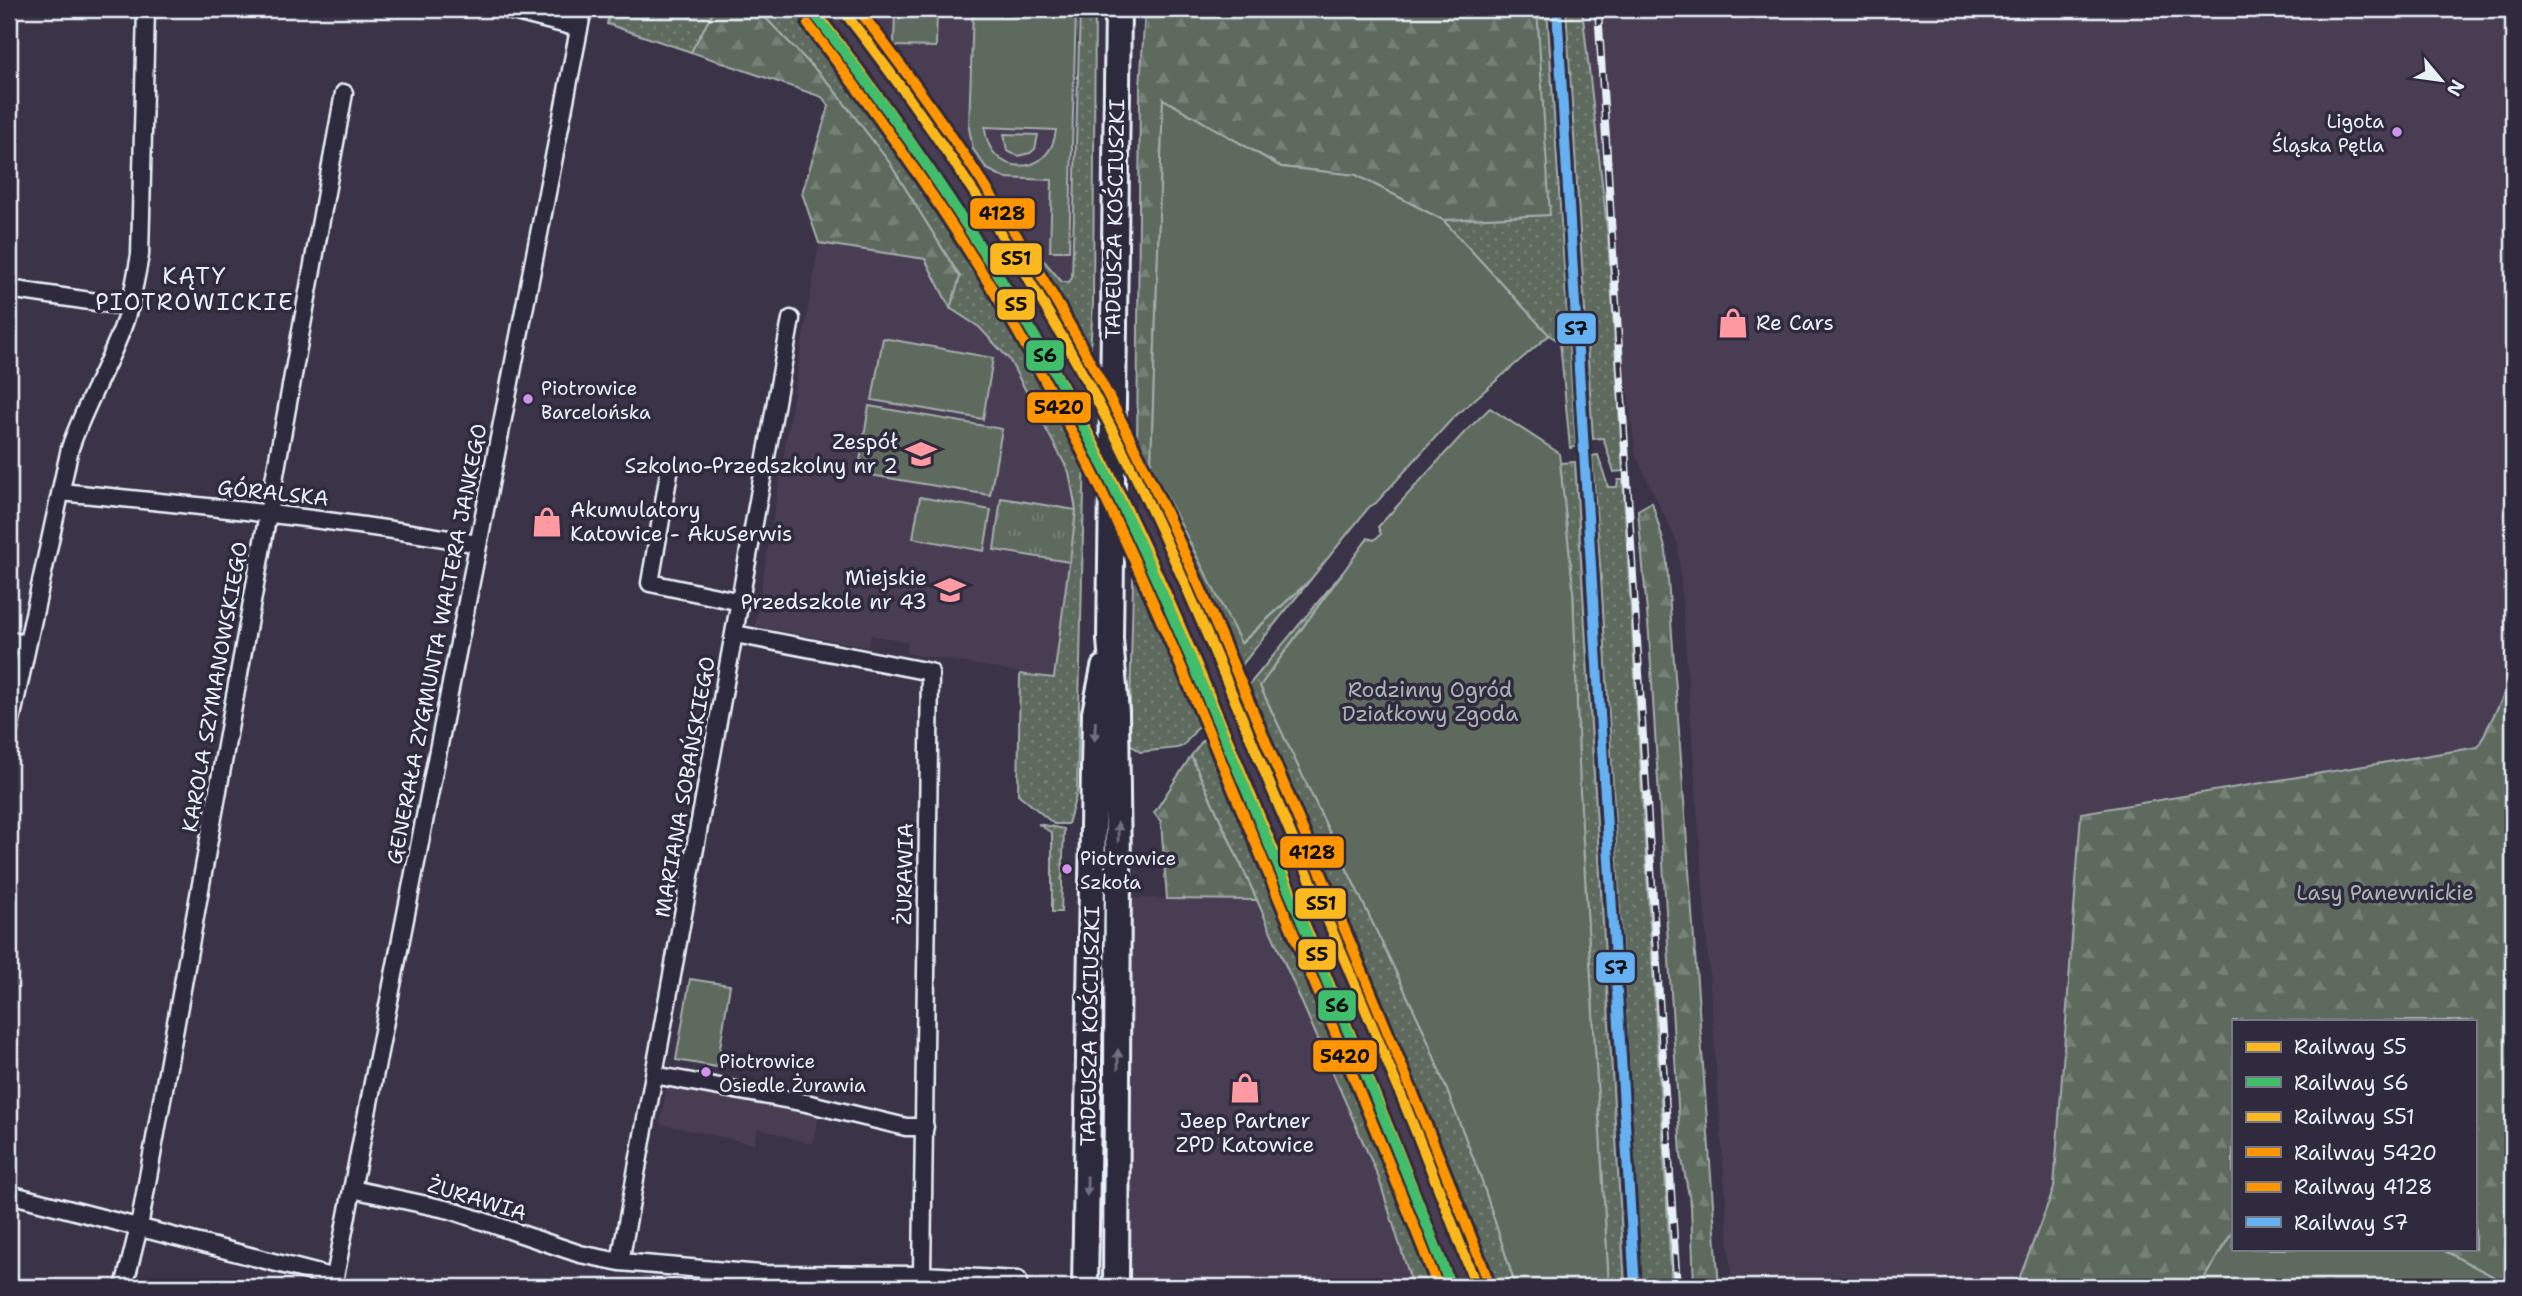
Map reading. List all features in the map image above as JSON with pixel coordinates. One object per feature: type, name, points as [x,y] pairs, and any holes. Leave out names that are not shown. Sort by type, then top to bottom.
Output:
[{"type":"main road","name":"TADEUSZA KOŚCIUSZKI","points":[[1116,1287],[1118,868],[1116,713],[1110,639],[1118,9]]},
{"type":"main road","name":"TADEUSZA KOŚCIUSZKI","points":[[1085,1287],[1095,713],[1110,639]]},
{"type":"street","points":[[9,730],[64,469],[80,420],[130,307],[140,255],[146,9]]},
{"type":"street","points":[[504,9],[579,28]]},
{"type":"street","name":"GENERAŁA ZYGMUNTA WALTERA JANKEGO","points":[[334,1283],[583,9]]},
{"type":"street","name":"KAROLA SZYMANOWSKIEGO","points":[[124,1287],[139,1227],[344,93]]},
{"type":"street","points":[[9,289],[130,307]]},
{"type":"street","name":"MARIANA SOBAŃSKIEGO","points":[[620,1262],[792,319]]},
{"type":"street","points":[[669,473],[650,583],[741,602]]},
{"type":"street","name":"GÓRALSKA","points":[[61,492],[268,512],[371,525],[478,544]]},
{"type":"street","name":"ŻURAWIA","points":[[735,634],[930,672],[922,1275]]},
{"type":"street","points":[[9,640],[27,645]]},
{"type":"street","points":[[654,1075],[806,1103],[906,1127],[925,1127]]},
{"type":"street","name":"ŻURAWIA","points":[[352,1189],[450,1210],[580,1254],[620,1262],[761,1274],[922,1275],[1018,1280],[1018,1287]]},
{"type":"street","points":[[9,1194],[139,1227],[334,1283]]},
{"type":"shaded area","points":[[800,9],[843,9],[871,41],[850,9],[1080,9],[1072,279],[1069,282],[1063,282],[934,133],[1018,265],[1088,387],[1085,448],[980,267],[841,59]]},
{"type":"shaded area","points":[[1547,9],[1566,9],[1641,1287],[1625,1287],[1576,447]]},
{"type":"shaded area","points":[[1582,9],[2513,9],[2513,677],[2478,747],[2081,813],[2054,1188],[2016,1287],[1732,1287],[1678,544],[1636,456]]},
{"type":"shaded area","name":"Zespół Szkolno-Przedszkolny nr 2","points":[[819,243],[925,259],[950,308],[979,327],[1009,359],[1069,473],[1076,510],[1054,678],[906,653],[908,642],[871,635],[868,647],[755,626]]},
{"type":"shaded area","points":[[1137,488],[1301,860],[1396,1086],[1475,1287],[1437,1287],[1343,1047],[1134,546]]},
{"type":"shaded area","points":[[1129,898],[1257,900],[1378,1176],[1413,1287],[1130,1287]]},
{"type":"shaded area","points":[[667,1087],[819,1115],[812,1144],[758,1128],[754,1144],[660,1124]]},
{"type":"green space","points":[[610,9],[715,9],[691,52],[607,24]]},
{"type":"green space","points":[[715,9],[757,9],[831,86],[889,162],[960,277],[950,308],[925,259],[819,243],[802,193],[829,106],[822,97],[691,52]]},
{"type":"green space","points":[[757,9],[800,9],[841,59],[980,267],[1085,448],[1077,792],[1068,824],[1054,824],[1018,794],[1020,674],[1054,678],[1076,510],[1069,472],[1009,359],[979,327],[950,308],[960,277],[889,162],[831,86]]},
{"type":"green space","points":[[895,9],[937,9],[936,47],[894,46]]},
{"type":"green space","points":[[973,9],[1076,9],[1069,251],[1050,251],[1052,180],[1005,178],[987,169],[973,149],[969,128]],"holes":[[[985,127],[1056,130],[1052,146],[1043,157],[1032,164],[1020,166],[1007,163],[997,156],[989,144]]]},
{"type":"green space","points":[[1080,9],[1095,9],[1093,303],[1088,387],[991,222],[929,125],[1062,282],[1069,282],[1072,278]]},
{"type":"green space","points":[[1145,9],[1537,9],[1550,215],[1443,220],[1356,175],[1282,167],[1163,99],[1151,466],[1137,454],[1140,87]]},
{"type":"green space","points":[[1537,9],[1547,9],[1576,447],[1570,448],[1560,342],[1549,335],[1443,220],[1549,215]]},
{"type":"green space","points":[[1566,9],[1582,9],[1608,235],[1623,471],[1614,472],[1603,438],[1593,439]]},
{"type":"green space","points":[[1163,99],[1281,167],[1356,175],[1443,220],[1549,335],[1452,419],[1376,503],[1369,507],[1311,579],[1241,643],[1151,466]]},
{"type":"green space","points":[[1004,134],[1038,135],[1035,149],[1018,156],[1007,151]]},
{"type":"green space","points":[[883,338],[993,358],[983,419],[872,400]]},
{"type":"green space","points":[[869,406],[1002,429],[990,495],[858,473]]},
{"type":"green space","name":"Rodzinny Ogród Działkowy Zgoda","points":[[1490,408],[1559,453],[1573,588],[1580,792],[1609,1287],[1516,1287],[1481,1178],[1424,1031],[1260,686],[1368,538],[1374,540],[1381,534],[1378,527]]},
{"type":"green space","points":[[1137,454],[1151,466],[1242,643],[1311,579],[1225,686],[1137,488]]},
{"type":"green space","points":[[1598,455],[1608,487],[1617,487],[1618,480],[1623,480],[1672,1287],[1641,1287],[1592,456]]},
{"type":"green space","points":[[1575,462],[1625,1287],[1609,1287],[1580,792],[1573,588],[1560,463]]},
{"type":"green space","points":[[920,497],[991,510],[984,551],[913,538]]},
{"type":"green space","points":[[1001,498],[1076,510],[1070,562],[994,550]]},
{"type":"green space","points":[[1652,502],[1666,551],[1719,1287],[1694,1287],[1691,1206],[1681,1155],[1649,635],[1638,510]]},
{"type":"green space","points":[[1134,546],[1206,717],[1183,746],[1177,748],[1140,752],[1129,743]]},
{"type":"green space","points":[[1343,572],[1260,686],[1424,1031],[1481,1178],[1516,1287],[1475,1287],[1390,1066],[1233,704]]},
{"type":"green space","name":"Lasy Panewnickie","points":[[2513,677],[2513,1287],[2443,1250],[2476,1250],[2476,1020],[2232,1020],[2232,1233],[2199,1287],[2016,1287],[2054,1188],[2081,813],[2478,747]]},
{"type":"green space","points":[[1211,729],[1343,1047],[1437,1287],[1413,1287],[1378,1176],[1191,756]]},
{"type":"green space","points":[[1191,756],[1257,900],[1167,899],[1161,822],[1154,813]]},
{"type":"green space","points":[[1038,824],[1064,829],[1061,912],[1052,912],[1052,833]]},
{"type":"green space","points":[[690,979],[730,985],[717,1067],[676,1060]]},
{"type":"green space","points":[[2232,1233],[2232,1250],[2443,1250],[2513,1287],[2199,1287]]},
{"type":"railway","points":[[1598,9],[1677,1287]]},
{"type":"rail line","name":"S5","points":[[813,9],[892,116],[1003,283],[1070,398],[1125,505],[1213,703],[1365,1069],[1451,1287]]},
{"type":"rail line","name":"S51","points":[[842,9],[955,163],[989,216],[1055,325],[1116,437],[1162,532],[1226,678],[1384,1053],[1475,1283]]},
{"type":"rail line","name":"4128","points":[[858,9],[953,139],[1012,228],[1067,320],[1122,421],[1225,645],[1487,1278]]},
{"type":"rail line","name":"S7","points":[[1557,9],[1635,1287]]},
{"type":"rail line","name":"S6","points":[[817,17],[884,105],[978,242],[1035,337],[1090,440],[1143,550],[1192,662],[1359,1058],[1451,1287]]},
{"type":"rail line","name":"5420","points":[[808,24],[874,112],[968,249],[1051,392],[1107,501],[1182,669],[1394,1174],[1438,1287]]},
{"type":"place","name":"Ligota Śląska Pętla","points":[[2397,132]]},
{"type":"place","name":"Re Cars","points":[[1733,323]]},
{"type":"place","name":"Piotrowice Barcelońska","points":[[528,399]]},
{"type":"place","name":"Zespół Szkolno-Przedszkolny nr 2","points":[[921,454]]},
{"type":"place","name":"Akumulatory Katowice - AkuSerwis","points":[[547,522]]},
{"type":"place","name":"Miejskie Przedszkole nr 43","points":[[950,590]]},
{"type":"place","name":"Piotrowice Szkoła","points":[[1067,869]]},
{"type":"place","name":"Piotrowice Osiedle Żurawia","points":[[706,1072]]},
{"type":"place","name":"Jeep Partner ZPD Katowice","points":[[1245,1088]]},
{"type":"district","name":"KĄTY PIOTROWICKIE","points":[[195,289]]}]
